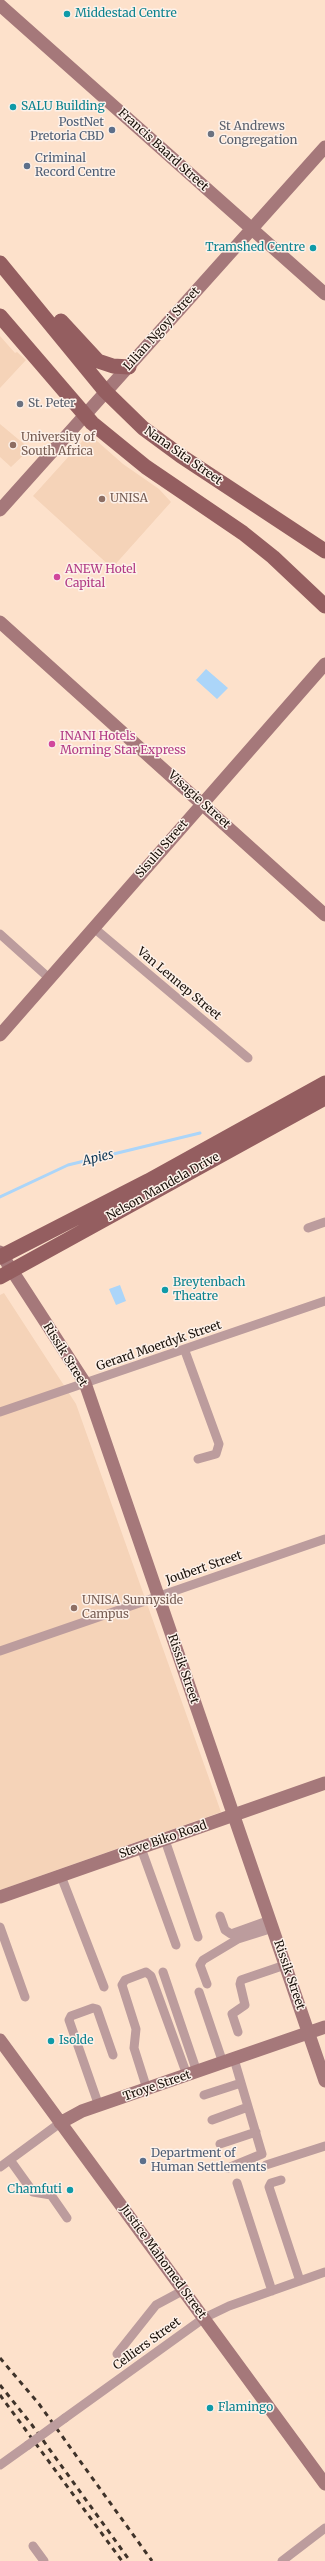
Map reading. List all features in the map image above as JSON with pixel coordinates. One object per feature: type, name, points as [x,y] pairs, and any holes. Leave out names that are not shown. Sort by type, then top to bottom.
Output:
[{"type":"main road","name":"Francis Baard Street","points":[[0,5],[325,294]]},
{"type":"main road","name":"Lilian Ngoyi Street","points":[[0,510],[83,415],[252,230],[325,147]]},
{"type":"main road","points":[[1,264],[47,304],[98,361],[112,366],[129,366]]},
{"type":"main road","name":"Nana Sita Street","points":[[1,264],[105,391],[159,441],[325,551]]},
{"type":"main road","points":[[0,316],[83,415],[146,467],[243,533],[273,557],[325,606]]},
{"type":"main road","name":"Visagie Street","points":[[0,622],[203,802],[325,915]]},
{"type":"main road","name":"Sisulu Street","points":[[0,1035],[325,664]]},
{"type":"main road","name":"Nelson Mandela Drive","points":[[1,1255],[148,1181],[325,1083]]},
{"type":"main road","name":"Nelson Mandela Drive","points":[[6,1274],[325,1098]]},
{"type":"main road","name":"Rissik Street","points":[[1,1255],[6,1274],[85,1383],[325,2081]]},
{"type":"main road","name":"Steve Biko Road","points":[[0,1897],[325,1783]]},
{"type":"main road","name":"Troye Street","points":[[60,2123],[99,2106],[325,2027]]},
{"type":"main road","name":"Justice Mahomed Street","points":[[0,2040],[325,2484]]},
{"type":"street","name":"Van Lennep Street","points":[[94,928],[248,1058]]},
{"type":"street","points":[[0,934],[49,978]]},
{"type":"street","points":[[308,1228],[325,1222]]},
{"type":"street","name":"Gerard Moerdyk Street","points":[[0,1412],[186,1351],[325,1301]]},
{"type":"street","points":[[186,1351],[219,1444],[216,1454],[198,1459]]},
{"type":"street","name":"Joubert Street","points":[[0,1651],[325,1539]]},
{"type":"street","points":[[165,1840],[198,1937]]},
{"type":"street","points":[[140,1848],[176,1945]]},
{"type":"street","points":[[61,1876],[104,1987]]},
{"type":"street","points":[[220,1916],[225,1930],[231,1934],[271,1924]]},
{"type":"street","points":[[207,1984],[201,1962],[238,1938],[271,1924]]},
{"type":"street","points":[[0,1927],[25,1997]]},
{"type":"street","points":[[238,2032],[232,2014],[245,2004],[240,1981],[244,1978],[286,1965]]},
{"type":"street","points":[[147,2089],[134,2048],[136,2029],[122,1985],[125,1980],[146,1972],[151,1976],[192,2073]]},
{"type":"street","points":[[163,1972],[192,2073]]},
{"type":"street","points":[[199,1992],[228,2061],[241,2083],[262,2156],[228,2168]]},
{"type":"street","points":[[99,2106],[69,2020],[71,2016],[93,2008],[97,2009],[113,2055]]},
{"type":"street","points":[[204,2095],[241,2083]]},
{"type":"street","points":[[212,2120],[248,2107]]},
{"type":"street","name":"Troye Street","points":[[0,2167],[60,2123]]},
{"type":"street","points":[[220,2144],[256,2132]]},
{"type":"street","points":[[266,2165],[325,2146]]},
{"type":"street","points":[[10,2160],[33,2192],[50,2195],[67,2218]]},
{"type":"street","points":[[281,2180],[270,2184],[269,2187],[300,2281]]},
{"type":"street","points":[[237,2183],[272,2290]]},
{"type":"street","name":"Celliers Street","points":[[0,2465],[204,2318],[229,2306],[325,2272]]},
{"type":"street","points":[[117,2354],[156,2305],[184,2290]]},
{"type":"street","points":[[282,2561],[325,2528]]},
{"type":"street","points":[[33,2546],[44,2561]]},
{"type":"shaded area","points":[[0,336],[15,353],[17,352],[26,360],[0,388]]},
{"type":"shaded area","name":"University of South Africa","points":[[0,424],[30,449],[11,467],[0,457]]},
{"type":"shaded area","name":"UNISA","points":[[89,434],[123,464],[159,489],[171,502],[112,568],[33,496]]},
{"type":"shaded area","name":"UNISA Sunnyside Campus","points":[[4,1293],[76,1404],[221,1812],[0,1890],[0,1295]]},
{"type":"water","points":[[206,669],[228,688],[217,699],[196,680]]},
{"type":"water","points":[[120,1285],[126,1301],[116,1305],[109,1289]]},
{"type":"waterway","name":"Apies","points":[[0,1197],[68,1165],[200,1133]]},
{"type":"railway","points":[[0,2358],[39,2404],[152,2561]]},
{"type":"railway","points":[[0,2385],[32,2425],[130,2561]]},
{"type":"railway","points":[[0,2395],[122,2561]]},
{"type":"place","name":"Middestad Centre","points":[[67,14]]},
{"type":"place","name":"SALU Building","points":[[13,107]]},
{"type":"place","name":"PostNet Pretoria CBD","points":[[112,130]]},
{"type":"place","name":"St Andrews Congregation","points":[[211,134]]},
{"type":"place","name":"Criminal Record Centre","points":[[27,166]]},
{"type":"place","name":"Tramshed Centre","points":[[313,248]]},
{"type":"place","name":"St. Peter","points":[[20,404]]},
{"type":"place","name":"University of South Africa","points":[[13,445]]},
{"type":"place","name":"UNISA","points":[[102,499]]},
{"type":"place","name":"ANEW Hotel Capital","points":[[57,577]]},
{"type":"place","name":"INANI Hotels Morning Star Express","points":[[52,744]]},
{"type":"place","name":"Breytenbach Theatre","points":[[165,1290]]},
{"type":"place","name":"UNISA Sunnyside Campus","points":[[74,1608]]},
{"type":"place","name":"Isolde","points":[[51,2041]]},
{"type":"place","name":"Department of Human Settlements","points":[[143,2161]]},
{"type":"place","name":"Chamfuti","points":[[70,2190]]},
{"type":"place","name":"Flamingo","points":[[210,2408]]}]
